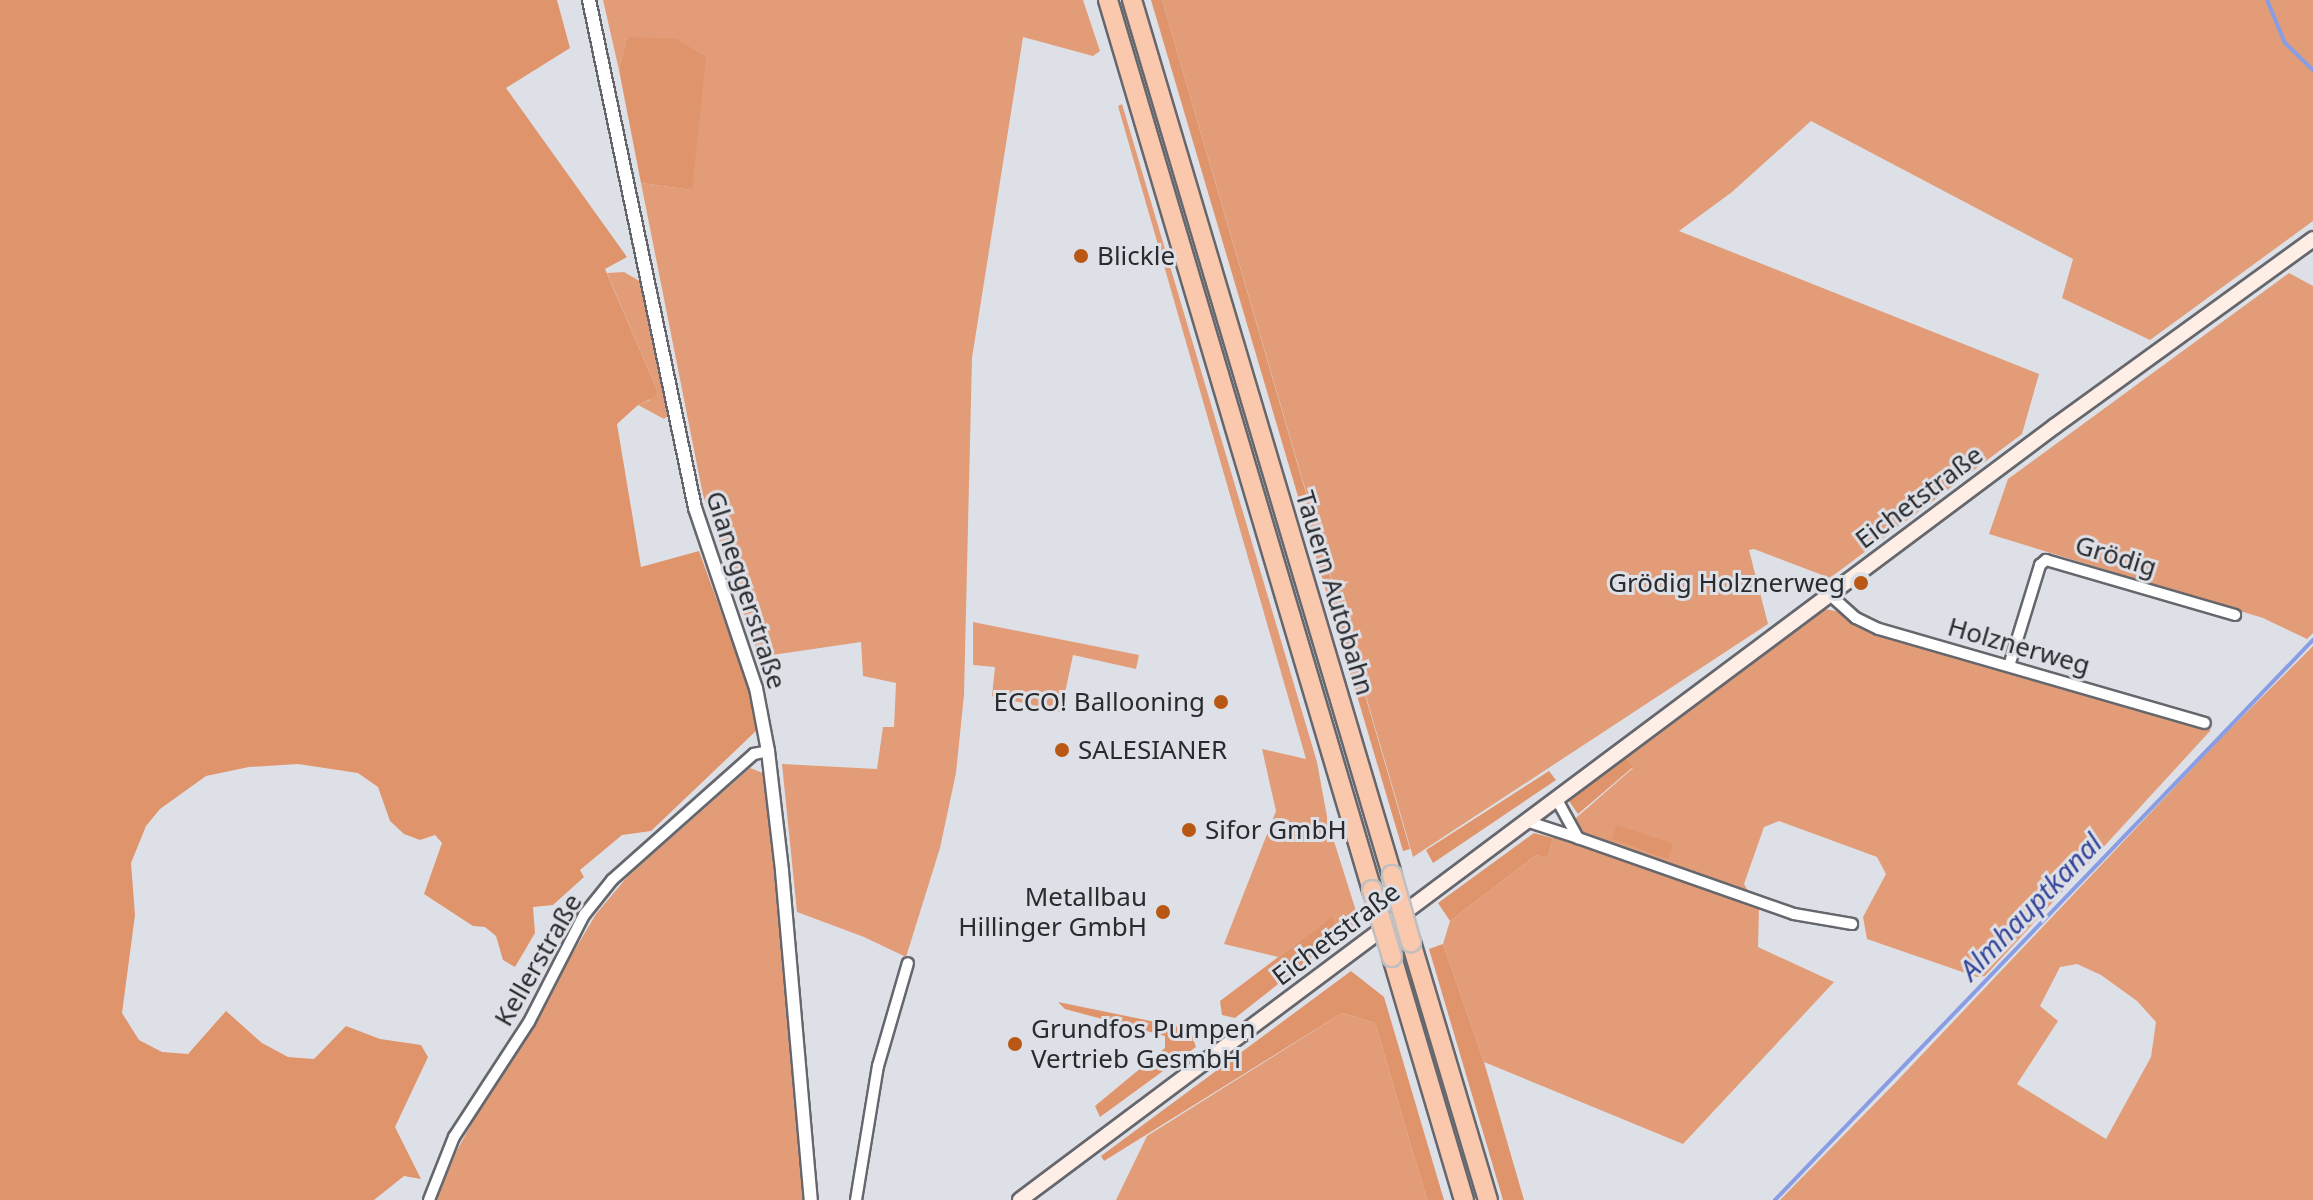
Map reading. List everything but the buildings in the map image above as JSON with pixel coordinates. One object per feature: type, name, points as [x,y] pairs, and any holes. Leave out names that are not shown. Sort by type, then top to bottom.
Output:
[{"type":"highway","name":"Tauern Autobahn","points":[[1108,0],[1464,1200]]},
{"type":"highway","name":"Tauern Autobahn","points":[[1132,0],[1488,1200]]},
{"type":"main road","name":"Eichetstraße","points":[[1020,1200],[1829,594],[2313,239]]},
{"type":"street","name":"Glaneggerstraße","points":[[589,0],[647,265],[691,494],[756,688],[768,751],[782,871],[811,1200]]},
{"type":"street","name":"Grödig","points":[[2009,666],[2040,565],[2046,560],[2235,615]]},
{"type":"street","name":"Holznerweg","points":[[1829,594],[1856,618],[1879,629],[2205,723]]},
{"type":"street","name":"Kellerstraße","points":[[429,1200],[454,1137],[529,1022],[584,915],[612,880],[742,764],[754,754],[768,751]]},
{"type":"street","points":[[1556,798],[1578,838]]},
{"type":"street","points":[[1526,821],[1794,914],[1852,924]]},
{"type":"street","points":[[856,1200],[878,1066],[908,963]]},
{"type":"shaded area","points":[[0,0],[557,0],[570,48],[506,88],[627,257],[605,269],[657,390],[655,397],[638,405],[617,424],[641,567],[699,551],[749,689],[757,730],[651,831],[622,835],[580,870],[584,877],[553,905],[533,907],[535,933],[515,967],[503,960],[496,936],[485,927],[473,926],[424,894],[442,843],[435,835],[420,840],[404,834],[390,821],[378,787],[358,773],[298,764],[249,767],[206,776],[160,809],[146,826],[131,863],[135,915],[122,1013],[139,1040],[162,1052],[188,1054],[226,1011],[262,1043],[288,1057],[314,1059],[346,1026],[380,1039],[421,1045],[428,1057],[395,1127],[421,1179],[404,1176],[374,1200],[0,1200]]},
{"type":"shaded area","points":[[603,0],[1083,0],[1100,51],[1093,56],[1023,37],[972,358],[964,695],[956,773],[940,848],[906,957],[864,937],[797,912],[782,764],[877,769],[883,727],[894,727],[896,683],[863,676],[861,642],[759,657],[703,495],[641,183],[692,190],[627,37],[619,70]]},
{"type":"shaded area","points":[[1151,0],[1162,0],[1410,849],[1403,851]]},
{"type":"shaded area","points":[[1162,0],[2313,0],[2313,221],[2150,340],[2062,298],[2073,259],[1811,121],[1732,192],[1679,231],[2039,374],[2022,434],[1830,578],[1754,549],[1749,550],[1768,624],[1413,857]]},
{"type":"shaded area","points":[[627,37],[676,39],[706,57],[692,190],[641,183],[619,70]]},
{"type":"shaded area","points":[[1122,104],[1317,762],[1328,822],[1361,927],[1343,933],[1330,918],[1278,957],[1224,944],[1276,811],[1262,749],[1306,759],[1118,106]]},
{"type":"shaded area","points":[[624,272],[643,283],[669,415],[664,419],[638,405],[650,400],[657,390],[607,273]]},
{"type":"shaded area","points":[[2289,273],[2313,286],[2313,633],[2307,639],[2263,618],[1989,534],[2008,479]]},
{"type":"shaded area","points":[[1825,609],[1841,612],[1866,628],[2211,730],[1985,976],[1977,977],[1867,939],[1863,917],[1886,874],[1877,857],[1779,821],[1764,827],[1744,884],[1759,909],[1758,947],[1834,982],[1683,1144],[1484,1062],[1443,944],[1450,921],[1536,855],[1548,858],[1553,838],[1633,768],[1625,757],[1780,639]]},
{"type":"shaded area","points":[[973,622],[1139,655],[1136,669],[1073,655],[1061,712],[992,696],[995,667],[973,665]]},
{"type":"shaded area","points":[[2313,646],[2313,1200],[1780,1200],[1897,1081],[2223,736]],"holes":[[[2077,964],[2101,975],[2137,1001],[2156,1022],[2151,1057],[2106,1139],[2017,1084],[2058,1021],[2040,1006],[2060,967]]]},
{"type":"shaded area","points":[[1625,757],[1633,767],[1578,814],[1569,801]]},
{"type":"shaded area","points":[[750,768],[763,773],[767,791],[804,1200],[436,1200],[456,1152],[478,1112],[596,914],[628,876]]},
{"type":"shaded area","points":[[1549,771],[1556,780],[1433,863],[1426,850]]},
{"type":"shaded area","points":[[1617,825],[1673,844],[1668,859],[1612,839]]},
{"type":"shaded area","points":[[1534,833],[1553,838],[1548,858],[1536,855],[1450,921],[1438,903]]},
{"type":"shaded area","points":[[1331,917],[1343,933],[1235,1018],[1222,1015],[1220,1001]]},
{"type":"shaded area","points":[[1443,944],[1484,1062],[1524,1200],[1503,1200],[1429,949]]},
{"type":"shaded area","points":[[1351,971],[1384,997],[1444,1200],[1427,1200],[1375,1023],[1342,1013],[1104,1161],[1101,1156]]},
{"type":"shaded area","points":[[1058,1002],[1180,1027],[1191,1032],[1196,1047],[1100,1117],[1095,1106],[1165,1048],[1165,1036],[1065,1009]]},
{"type":"shaded area","points":[[1342,1013],[1375,1023],[1427,1200],[1116,1200],[1147,1136]]},
{"type":"waterway","points":[[2267,0],[2285,43],[2313,70]]},
{"type":"waterway","name":"Almhauptkanal","points":[[1775,1200],[2313,640]]},
{"type":"place","name":"Blickle","points":[[1081,256]]},
{"type":"place","name":"Grödig Holznerweg","points":[[1861,583]]},
{"type":"place","name":"ECCO! Ballooning","points":[[1221,702]]},
{"type":"place","name":"SALESIANER","points":[[1062,750]]},
{"type":"place","name":"Sifor GmbH","points":[[1189,830]]},
{"type":"place","name":"Metallbau Hillinger GmbH","points":[[1163,912]]},
{"type":"place","name":"Grundfos Pumpen Vertrieb GesmbH","points":[[1015,1044]]}]
